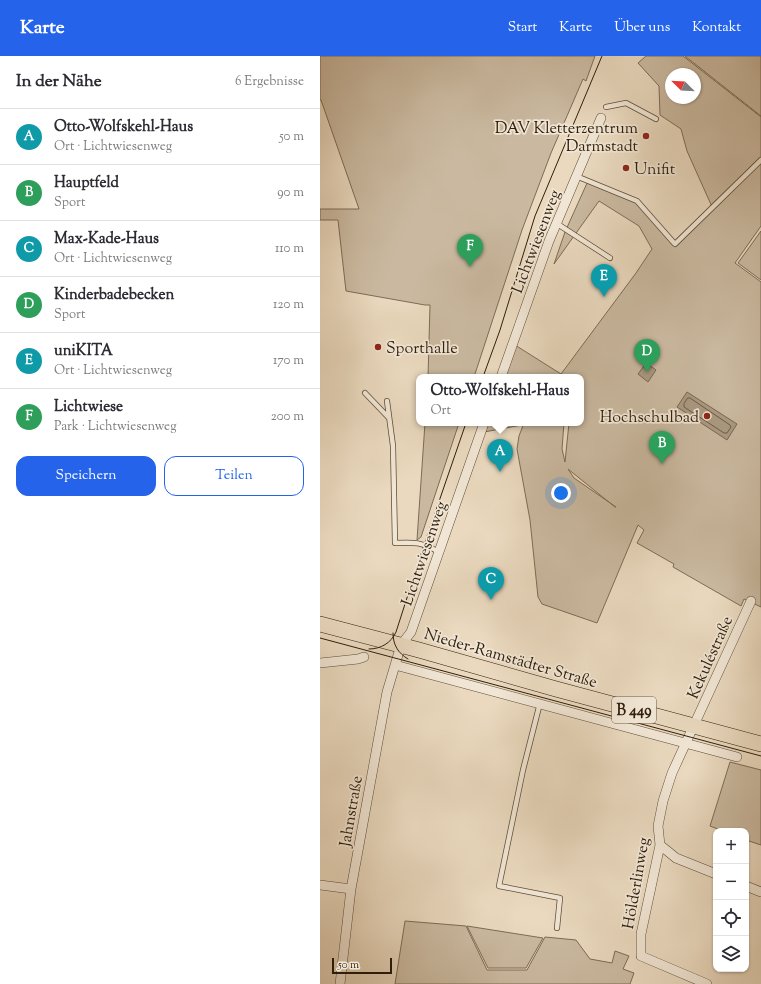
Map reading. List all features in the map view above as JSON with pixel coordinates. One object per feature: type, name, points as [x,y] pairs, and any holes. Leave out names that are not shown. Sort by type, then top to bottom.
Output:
[{"type":"main road","name":"Nieder-Ramstädter Straße","points":[[320,624],[761,744]]},
{"type":"street","name":"Lichtwiesenweg","points":[[502,374],[556,223],[601,118]]},
{"type":"street","name":"Lichtwiesenweg","points":[[401,645],[411,632],[483,426]]},
{"type":"street","name":"Kekuléstraße","points":[[694,726],[751,601]]},
{"type":"street","name":"Jahnstraße","points":[[340,984],[351,890],[387,692],[401,645]]},
{"type":"street","points":[[320,663],[364,657]]},
{"type":"street","points":[[395,665],[686,742],[737,757]]},
{"type":"street","name":"Hölderlinweg","points":[[694,726],[672,773],[663,801],[658,826],[660,845],[640,934],[641,956],[707,984]]},
{"type":"street","points":[[660,845],[676,858],[713,873]]},
{"type":"street","points":[[320,885],[351,890]]},
{"type":"street","points":[[749,887],[761,892]]},
{"type":"lane","points":[[606,107],[626,103],[656,119]]},
{"type":"lane","points":[[576,176],[637,201],[674,243],[761,160]]},
{"type":"lane","points":[[556,223],[610,258]]},
{"type":"lane","points":[[365,393],[389,418]]},
{"type":"lane","points":[[387,401],[393,446],[395,543],[414,542],[427,545],[439,552]]},
{"type":"lane","points":[[540,703],[523,770],[499,886],[560,898],[556,928]]},
{"type":"shaded area","points":[[320,56],[595,56],[586,81],[583,79],[551,153],[522,230],[475,374],[428,374],[430,305],[346,291],[338,220],[320,220],[320,209],[359,209],[320,100]]},
{"type":"shaded area","points":[[646,56],[683,56],[698,68],[665,68],[665,104],[701,104],[701,70],[761,117],[761,226],[735,263],[761,282],[761,607],[744,599],[741,606],[673,567],[674,564],[637,543],[644,530],[638,525],[597,623],[542,604],[538,597],[530,520],[517,449],[519,436],[523,426],[564,426],[562,449],[565,462],[569,426],[584,426],[584,374],[561,374],[652,249],[639,226],[599,201],[554,264],[565,232],[588,181],[637,202],[675,245],[713,209],[687,151],[681,129],[660,115],[659,86],[638,63]],"holes":[[[568,469],[609,502],[574,478]]]},
{"type":"shaded area","points":[[685,56],[761,56],[761,116],[701,68]]},
{"type":"shaded area","points":[[761,231],[761,280],[738,263]]},
{"type":"shaded area","points":[[515,345],[561,374],[504,374]]},
{"type":"shaded area","points":[[425,426],[458,426],[421,537],[417,540]]},
{"type":"shaded area","points":[[486,426],[517,426],[484,432]]},
{"type":"shaded area","points":[[730,762],[761,770],[761,845],[749,841],[749,828],[715,828],[710,826]]},
{"type":"shaded area","points":[[405,921],[466,926],[487,970],[527,970],[545,937],[576,940],[590,959],[612,963],[615,951],[629,956],[623,969],[634,973],[630,984],[395,984]]},
{"type":"shaded area","points":[[467,926],[543,938],[526,968],[488,968]]},
{"type":"water","points":[[646,363],[656,370],[648,382],[638,374]]},
{"type":"water","name":"Hochschulbad","points":[[687,392],[737,424],[727,440],[677,407]]},
{"type":"tram line","points":[[484,374],[500,330],[535,216],[602,56]]},
{"type":"tram line","points":[[369,649],[378,648],[385,645],[396,632],[465,426]]},
{"type":"tram line","points":[[393,633],[397,648],[401,654],[408,659]]},
{"type":"tram line","points":[[320,638],[761,756]]},
{"type":"place","name":"DAV Kletterzentrum Darmstadt","points":[[646,136]]},
{"type":"place","name":"Unifit","points":[[626,168]]},
{"type":"place","name":"Lichtwiese","points":[[470,267]]},
{"type":"place","name":"uniKITA","points":[[604,297]]},
{"type":"place","name":"Sporthalle","points":[[378,347]]},
{"type":"place","name":"Kinderbadebecken","points":[[647,372]]},
{"type":"place","name":"Hochschulbad","points":[[707,416]]},
{"type":"place","name":"Hauptfeld","points":[[662,464]]},
{"type":"place","name":"Otto-Wolfskehl-Haus","points":[[500,472]]},
{"type":"place","name":"Max-Kade-Haus","points":[[491,600]]}]
